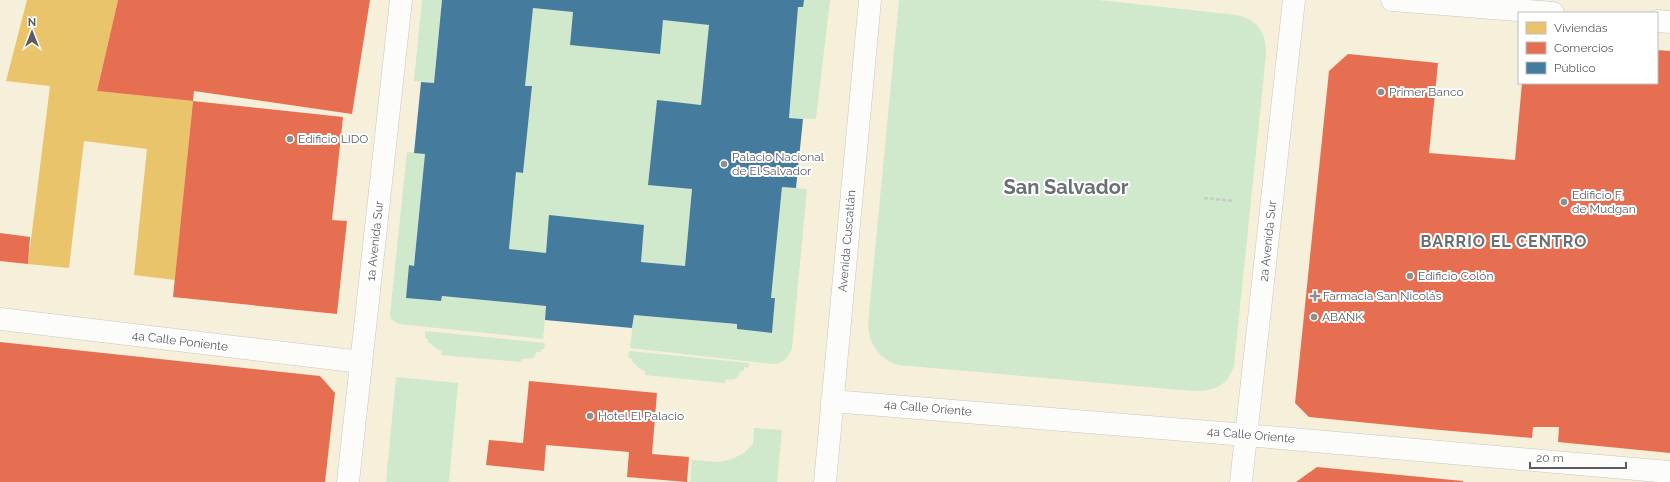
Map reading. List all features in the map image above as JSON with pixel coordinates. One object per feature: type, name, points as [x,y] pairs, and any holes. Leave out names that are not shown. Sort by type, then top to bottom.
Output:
[{"type":"street","name":"1a Avenida Sur","points":[[348,482],[402,0]]},
{"type":"street","name":"Avenida Cuscatlán","points":[[825,482],[870,0]]},
{"type":"street","name":"2a Avenida Sur","points":[[1241,482],[1294,0]]},
{"type":"street","points":[[1392,0],[1541,12]]},
{"type":"street","points":[[1658,21],[1670,22]]},
{"type":"street","name":"4a Calle Poniente","points":[[0,319],[361,362]]},
{"type":"street","name":"4a Calle Oriente","points":[[832,401],[1246,434],[1670,472]]},
{"type":"path","points":[[799,156],[822,158]]},
{"type":"path","points":[[1204,198],[1234,201]]},
{"type":"shaded area","points":[[0,0],[1670,0],[1670,482],[0,482]]},
{"type":"green space","points":[[422,0],[442,0],[434,83],[414,81]]},
{"type":"green space","points":[[804,0],[830,0],[816,119],[789,118],[798,7]]},
{"type":"green space","points":[[899,0],[1098,0],[1237,15],[1245,17],[1256,24],[1265,40],[1266,55],[1234,365],[1228,378],[1224,382],[1214,388],[1193,391],[898,365],[880,355],[870,338],[868,324]]},
{"type":"green space","points":[[533,8],[573,12],[570,45],[659,54],[663,20],[709,25],[701,105],[657,101],[648,185],[692,189],[685,266],[641,262],[644,225],[550,216],[546,253],[509,249],[516,172],[523,173],[532,86],[525,86]]},
{"type":"green space","points":[[407,152],[425,154],[414,266],[410,265],[406,298],[441,301],[442,296],[546,306],[543,339],[399,324],[391,319],[390,314]]},
{"type":"green space","points":[[782,187],[807,189],[792,348],[786,359],[774,364],[630,348],[634,315],[737,324],[737,329],[772,333],[775,298],[771,298]]},
{"type":"green space","points":[[425,331],[545,343],[544,349],[541,349],[541,352],[536,352],[534,358],[522,359],[521,362],[441,355],[442,351],[435,348],[428,342],[428,339],[425,338]]},
{"type":"green space","points":[[629,351],[749,363],[748,368],[744,367],[744,370],[740,372],[737,378],[733,380],[726,379],[725,383],[645,375],[645,371],[640,369],[632,361],[632,359],[628,358]]},
{"type":"green space","points":[[396,377],[458,383],[449,481],[453,482],[386,482]]},
{"type":"green space","points":[[754,428],[782,430],[777,482],[690,482],[692,460],[719,462],[732,459],[744,453],[753,444]]},
{"type":"building: Viviendas","points":[[27,0],[118,0],[97,91],[193,101],[175,280],[134,275],[147,149],[84,141],[69,268],[28,264],[50,86],[6,81]]},
{"type":"building: Comercios","points":[[118,0],[370,0],[352,114],[194,91],[193,101],[97,91]]},
{"type":"building: Comercios","points":[[1658,50],[1670,51],[1670,453],[1558,442],[1559,427],[1533,427],[1532,438],[1309,417],[1295,403],[1329,71],[1348,54],[1438,63],[1429,153],[1515,160],[1522,84],[1658,84]]},
{"type":"building: Comercios","points":[[193,101],[343,117],[332,220],[347,221],[337,314],[173,297]]},
{"type":"building: Comercios","points":[[0,233],[30,237],[28,264],[0,261]]},
{"type":"building: Comercios","points":[[0,342],[320,376],[335,393],[325,482],[0,482]]},
{"type":"building: Comercios","name":"Hotel El Palacio","points":[[529,381],[657,393],[652,454],[689,457],[687,482],[627,477],[629,452],[546,445],[544,471],[486,465],[489,440],[523,443]]},
{"type":"building: Comercios","points":[[1317,467],[1463,481],[1463,482],[1296,482]]},
{"type":"building: Público","name":"Palacio Nacional de El Salvador","points":[[442,0],[804,0],[803,7],[798,7],[789,118],[803,119],[796,188],[782,187],[771,298],[775,298],[772,333],[737,329],[737,324],[634,315],[632,328],[545,320],[546,306],[442,296],[441,301],[406,298],[409,265],[414,266],[425,154],[414,153],[421,82],[434,83]],"holes":[[[533,8],[573,12],[570,45],[660,54],[663,20],[709,25],[701,105],[657,100],[648,185],[692,189],[685,266],[641,262],[644,225],[549,215],[546,253],[509,249],[516,172],[523,173],[532,86],[525,86]]]},
{"type":"place","name":"Primer Banco","points":[[1381,92]]},
{"type":"place","name":"Edificio LIDO","points":[[290,139]]},
{"type":"place","name":"Palacio Nacional de El Salvador","points":[[724,164]]},
{"type":"place","name":"Edificio F. de Mudgan","points":[[1564,202]]},
{"type":"place","name":"Edificio Colón","points":[[1410,276]]},
{"type":"place","name":"Farmacia San Nicolás","points":[[1315,296]]},
{"type":"place","name":"ABANK","points":[[1314,317]]},
{"type":"place","name":"Hotel El Palacio","points":[[590,416]]},
{"type":"district","name":"San Salvador","points":[[1066,187]]},
{"type":"district","name":"BARRIO EL CENTRO","points":[[1504,241]]}]
